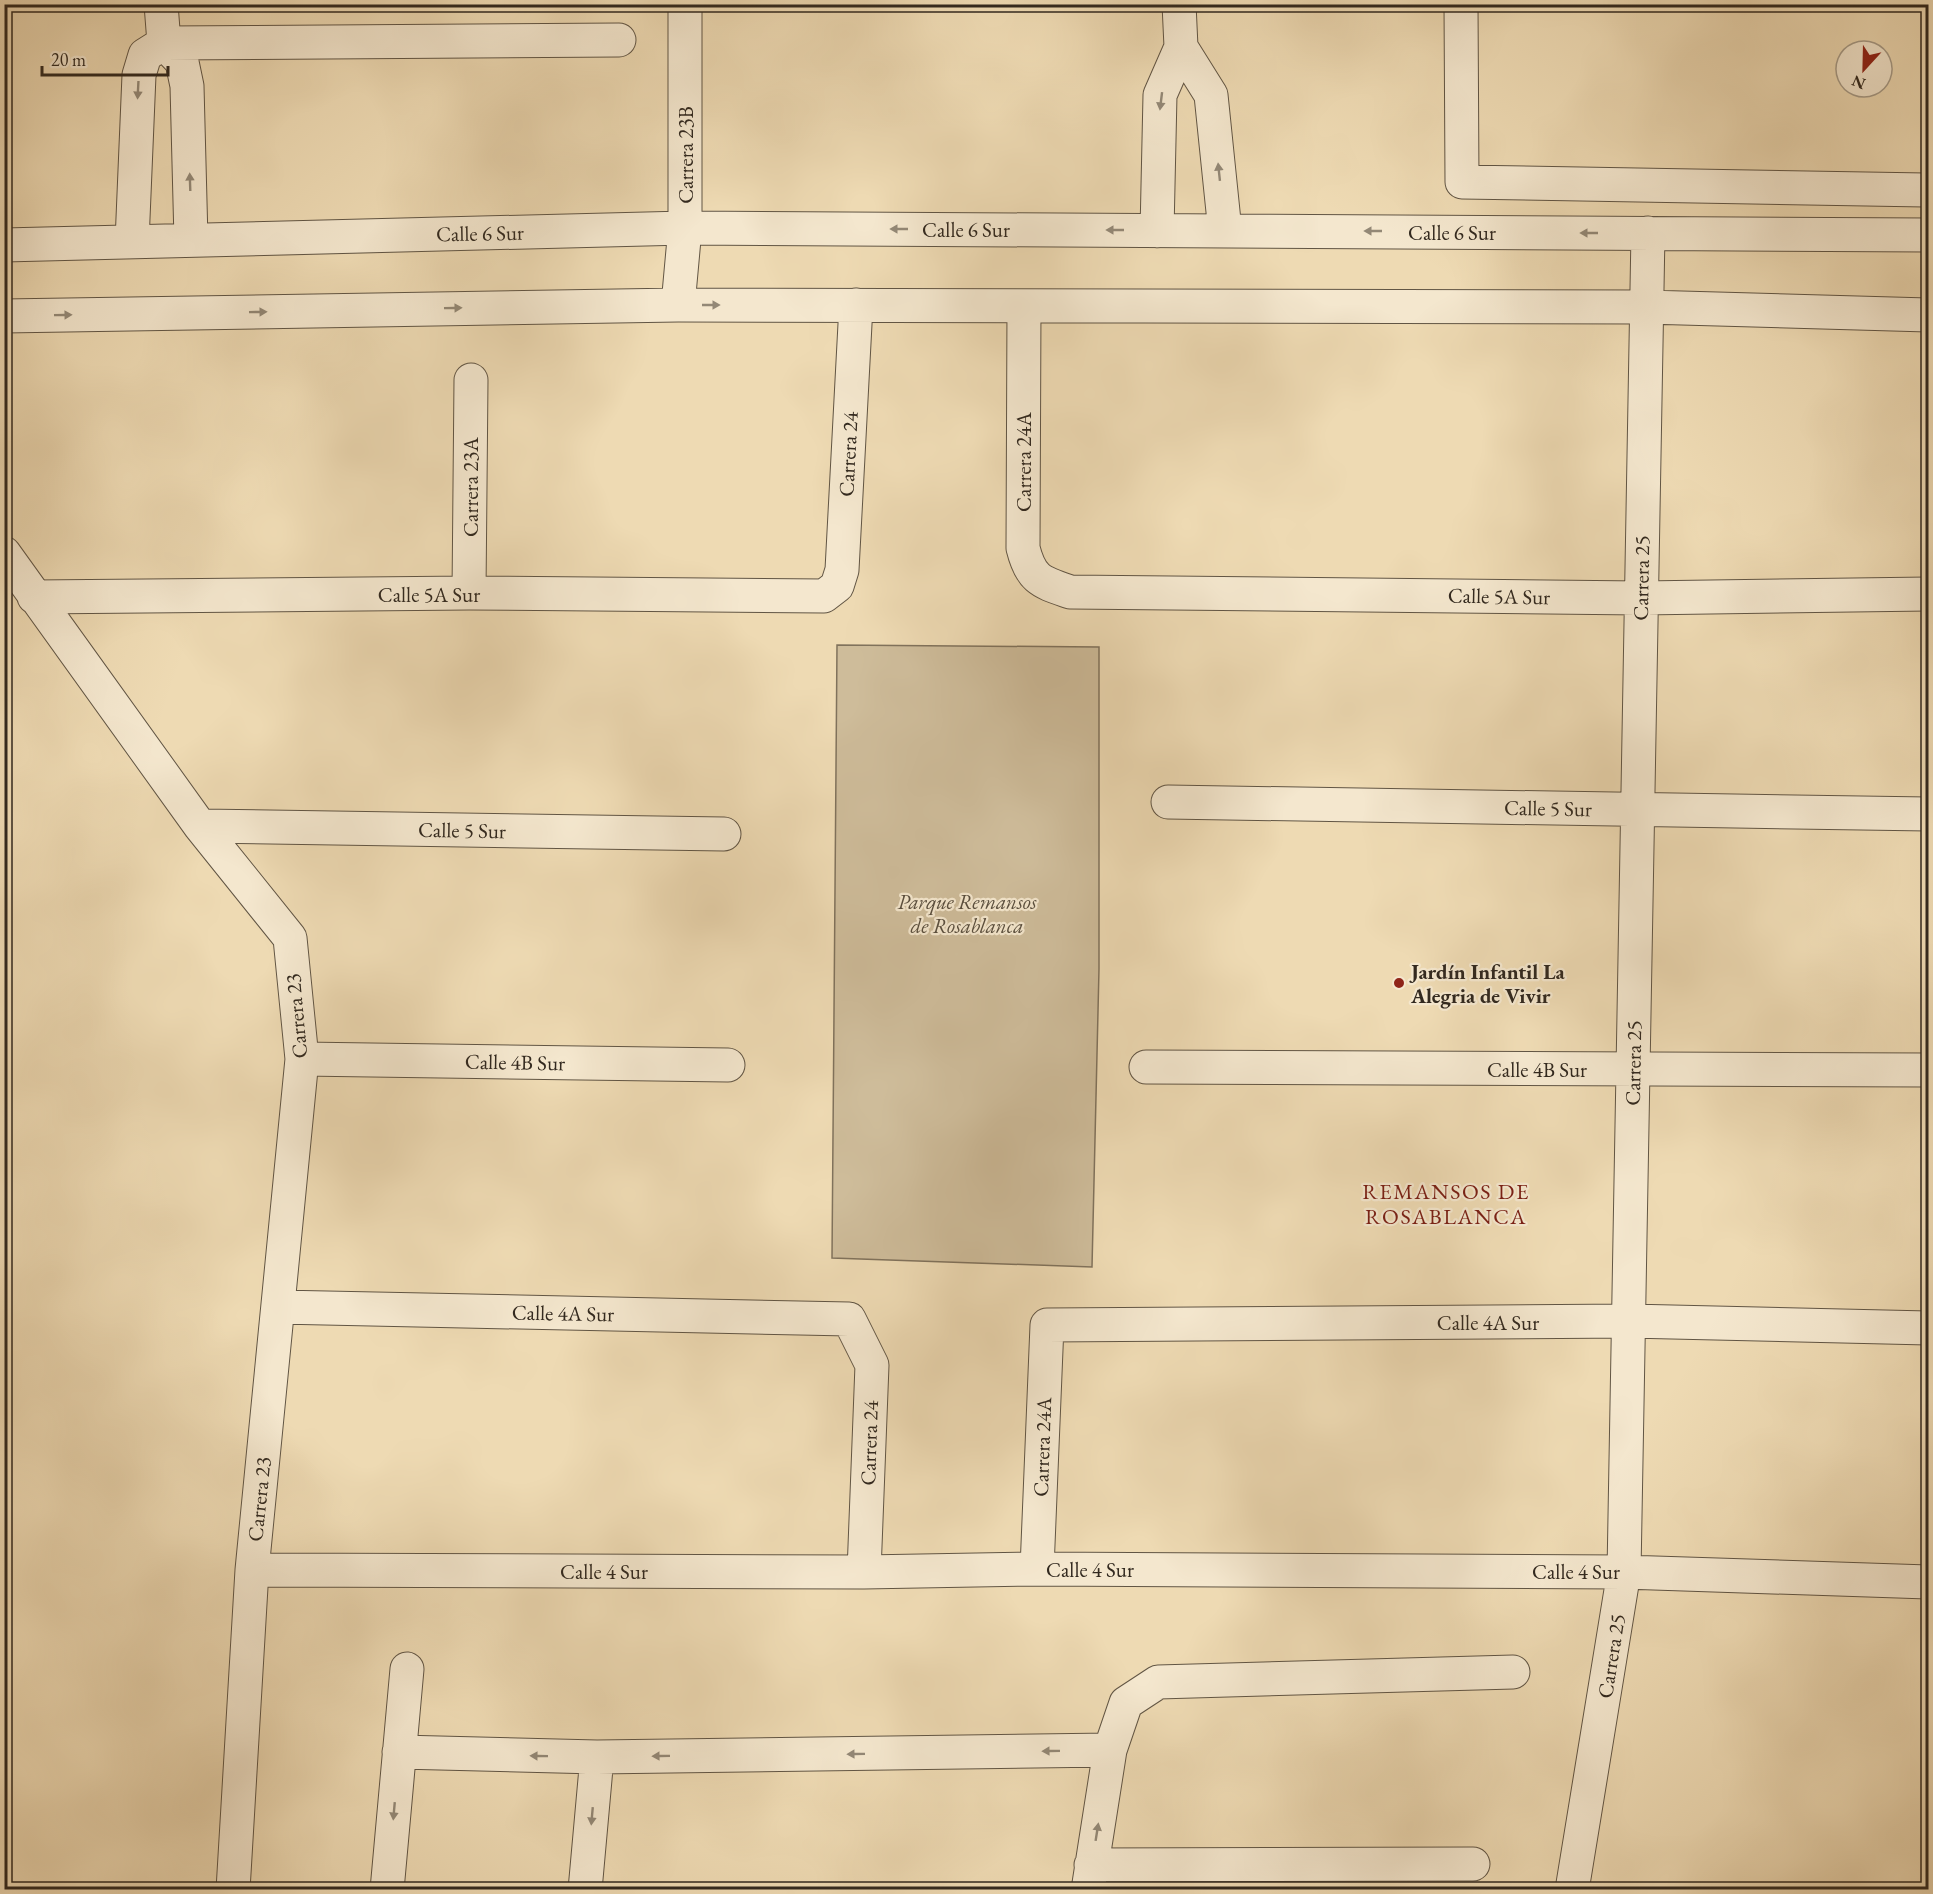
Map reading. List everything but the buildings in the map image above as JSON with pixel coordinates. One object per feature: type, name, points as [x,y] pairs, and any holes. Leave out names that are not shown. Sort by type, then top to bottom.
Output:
[{"type":"street","points":[[161,4],[164,44],[182,62],[187,86],[191,240]]},
{"type":"street","name":"Carrera 23B","points":[[678,305],[685,228],[685,4]]},
{"type":"street","points":[[1157,231],[1160,95],[1181,47],[1179,4]]},
{"type":"street","points":[[1461,4],[1462,182],[1925,190]]},
{"type":"street","points":[[132,242],[139,75],[145,55],[164,44],[619,40]]},
{"type":"street","points":[[1181,47],[1211,95],[1225,231]]},
{"type":"street","name":"Calle 6 Sur","points":[[4,245],[685,228],[1929,235]]},
{"type":"street","name":"Carrera 25","points":[[1572,1890],[1624,1572],[1648,233]]},
{"type":"street","points":[[4,316],[678,305],[1646,307],[1929,315]]},
{"type":"street","name":"Carrera 24","points":[[824,596],[837,586],[842,570],[856,305]]},
{"type":"street","name":"Carrera 24A","points":[[1024,306],[1023,548],[1028,569],[1046,583],[1070,591]]},
{"type":"street","name":"Carrera 23A","points":[[469,594],[471,380]]},
{"type":"street","name":"Carrera 23","points":[[4,553],[200,826],[290,938],[302,1059],[252,1570],[233,1890]]},
{"type":"street","name":"Calle 5A Sur","points":[[1070,591],[1641,598],[1929,594]]},
{"type":"street","name":"Calle 5A Sur","points":[[34,597],[469,594],[824,596]]},
{"type":"street","name":"Calle 5 Sur","points":[[1168,802],[1929,814]]},
{"type":"street","name":"Calle 5 Sur","points":[[200,826],[724,834]]},
{"type":"street","name":"Calle 4B Sur","points":[[302,1059],[728,1065]]},
{"type":"street","name":"Calle 4B Sur","points":[[1146,1067],[1929,1070]]},
{"type":"street","name":"Calle 4A Sur","points":[[278,1307],[849,1319]]},
{"type":"street","name":"Carrera 24","points":[[849,1319],[872,1365],[864,1572]]},
{"type":"street","name":"Calle 4A Sur","points":[[1047,1325],[1629,1321],[1929,1328]]},
{"type":"street","name":"Carrera 24A","points":[[1038,1569],[1047,1325]]},
{"type":"street","name":"Calle 4 Sur","points":[[252,1570],[864,1572],[1038,1569],[1624,1572],[1929,1582]]},
{"type":"street","points":[[387,1890],[407,1669]]},
{"type":"street","points":[[1473,1864],[1090,1877],[1110,1750],[1126,1703],[1158,1682],[1513,1672]]},
{"type":"street","points":[[399,1752],[597,1757],[1110,1750]]},
{"type":"street","points":[[585,1890],[597,1757]]},
{"type":"green space","name":"Parque Remansos de Rosablanca","points":[[837,645],[1099,647],[1099,969],[1092,1267],[832,1258]]},
{"type":"place","name":"Jardín Infantil La Alegria de Vivir","points":[[1399,983]]},
{"type":"district","name":"REMANSOS DE ROSABLANCA","points":[[1446,1204]]}]
